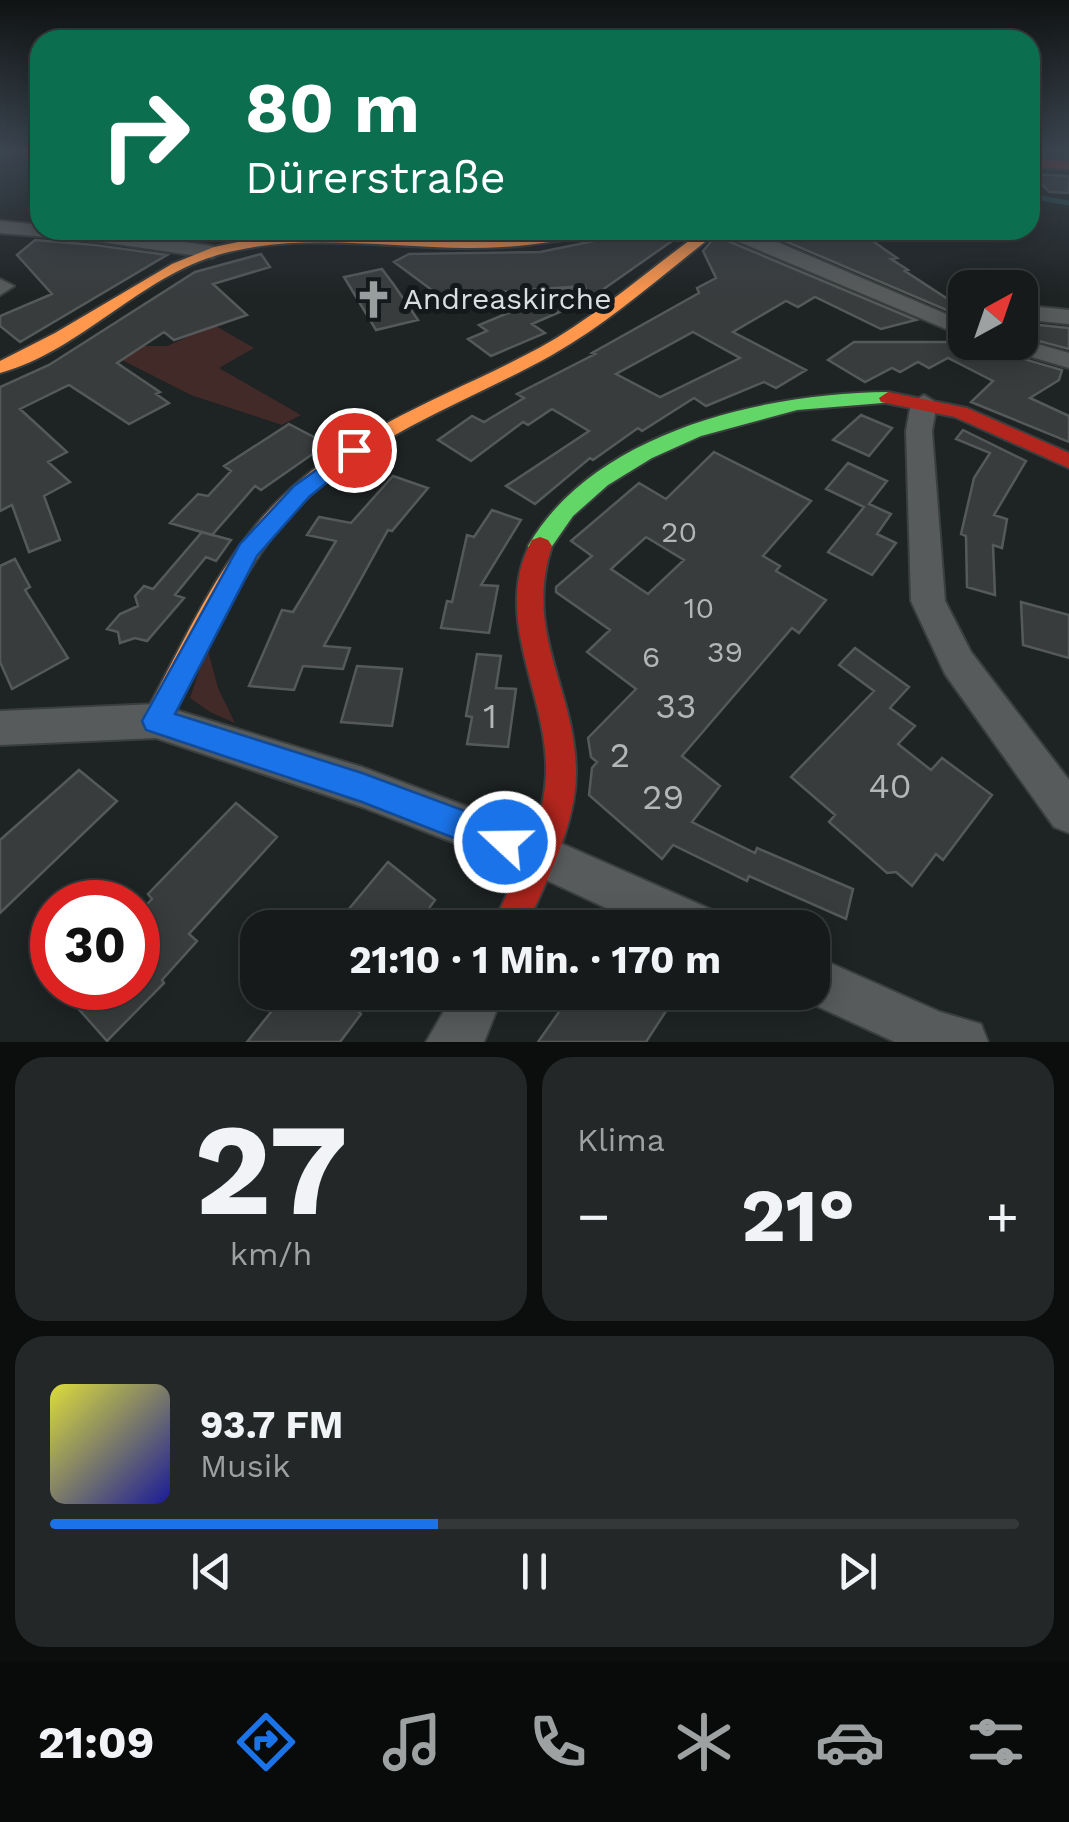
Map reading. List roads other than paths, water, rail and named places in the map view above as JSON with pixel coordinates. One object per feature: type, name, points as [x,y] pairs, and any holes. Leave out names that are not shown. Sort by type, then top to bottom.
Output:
[{"type":"street","points":[[1,228],[30,212]]},
{"type":"street","points":[[1,228],[30,229]]},
{"type":"street","points":[[123,240],[173,256],[280,240]]},
{"type":"street","points":[[156,721],[248,550],[301,492],[354,450],[412,415],[548,350],[697,240]]},
{"type":"street","points":[[751,240],[948,321]]},
{"type":"street","points":[[2,364],[51,345],[173,256]]},
{"type":"street","points":[[1038,314],[1069,317]]},
{"type":"street","points":[[1038,351],[1069,360]]},
{"type":"street","points":[[516,910],[540,855],[562,772],[532,632],[532,562],[562,512],[576,498],[624,466],[706,427],[816,399],[865,397],[924,403],[959,412],[1069,461]]},
{"type":"street","points":[[924,403],[919,431],[928,600],[958,663],[1069,812]]},
{"type":"street","points":[[0,728],[156,721],[362,788],[540,855],[661,910]]},
{"type":"street","points":[[830,987],[946,1040]]},
{"type":"street","points":[[452,1042],[472,1010]]},
{"type":"waterway","points":[[1050,200],[1069,203]]},
{"type":"place","name":"Andreaskirche","points":[[373,299]]}]
